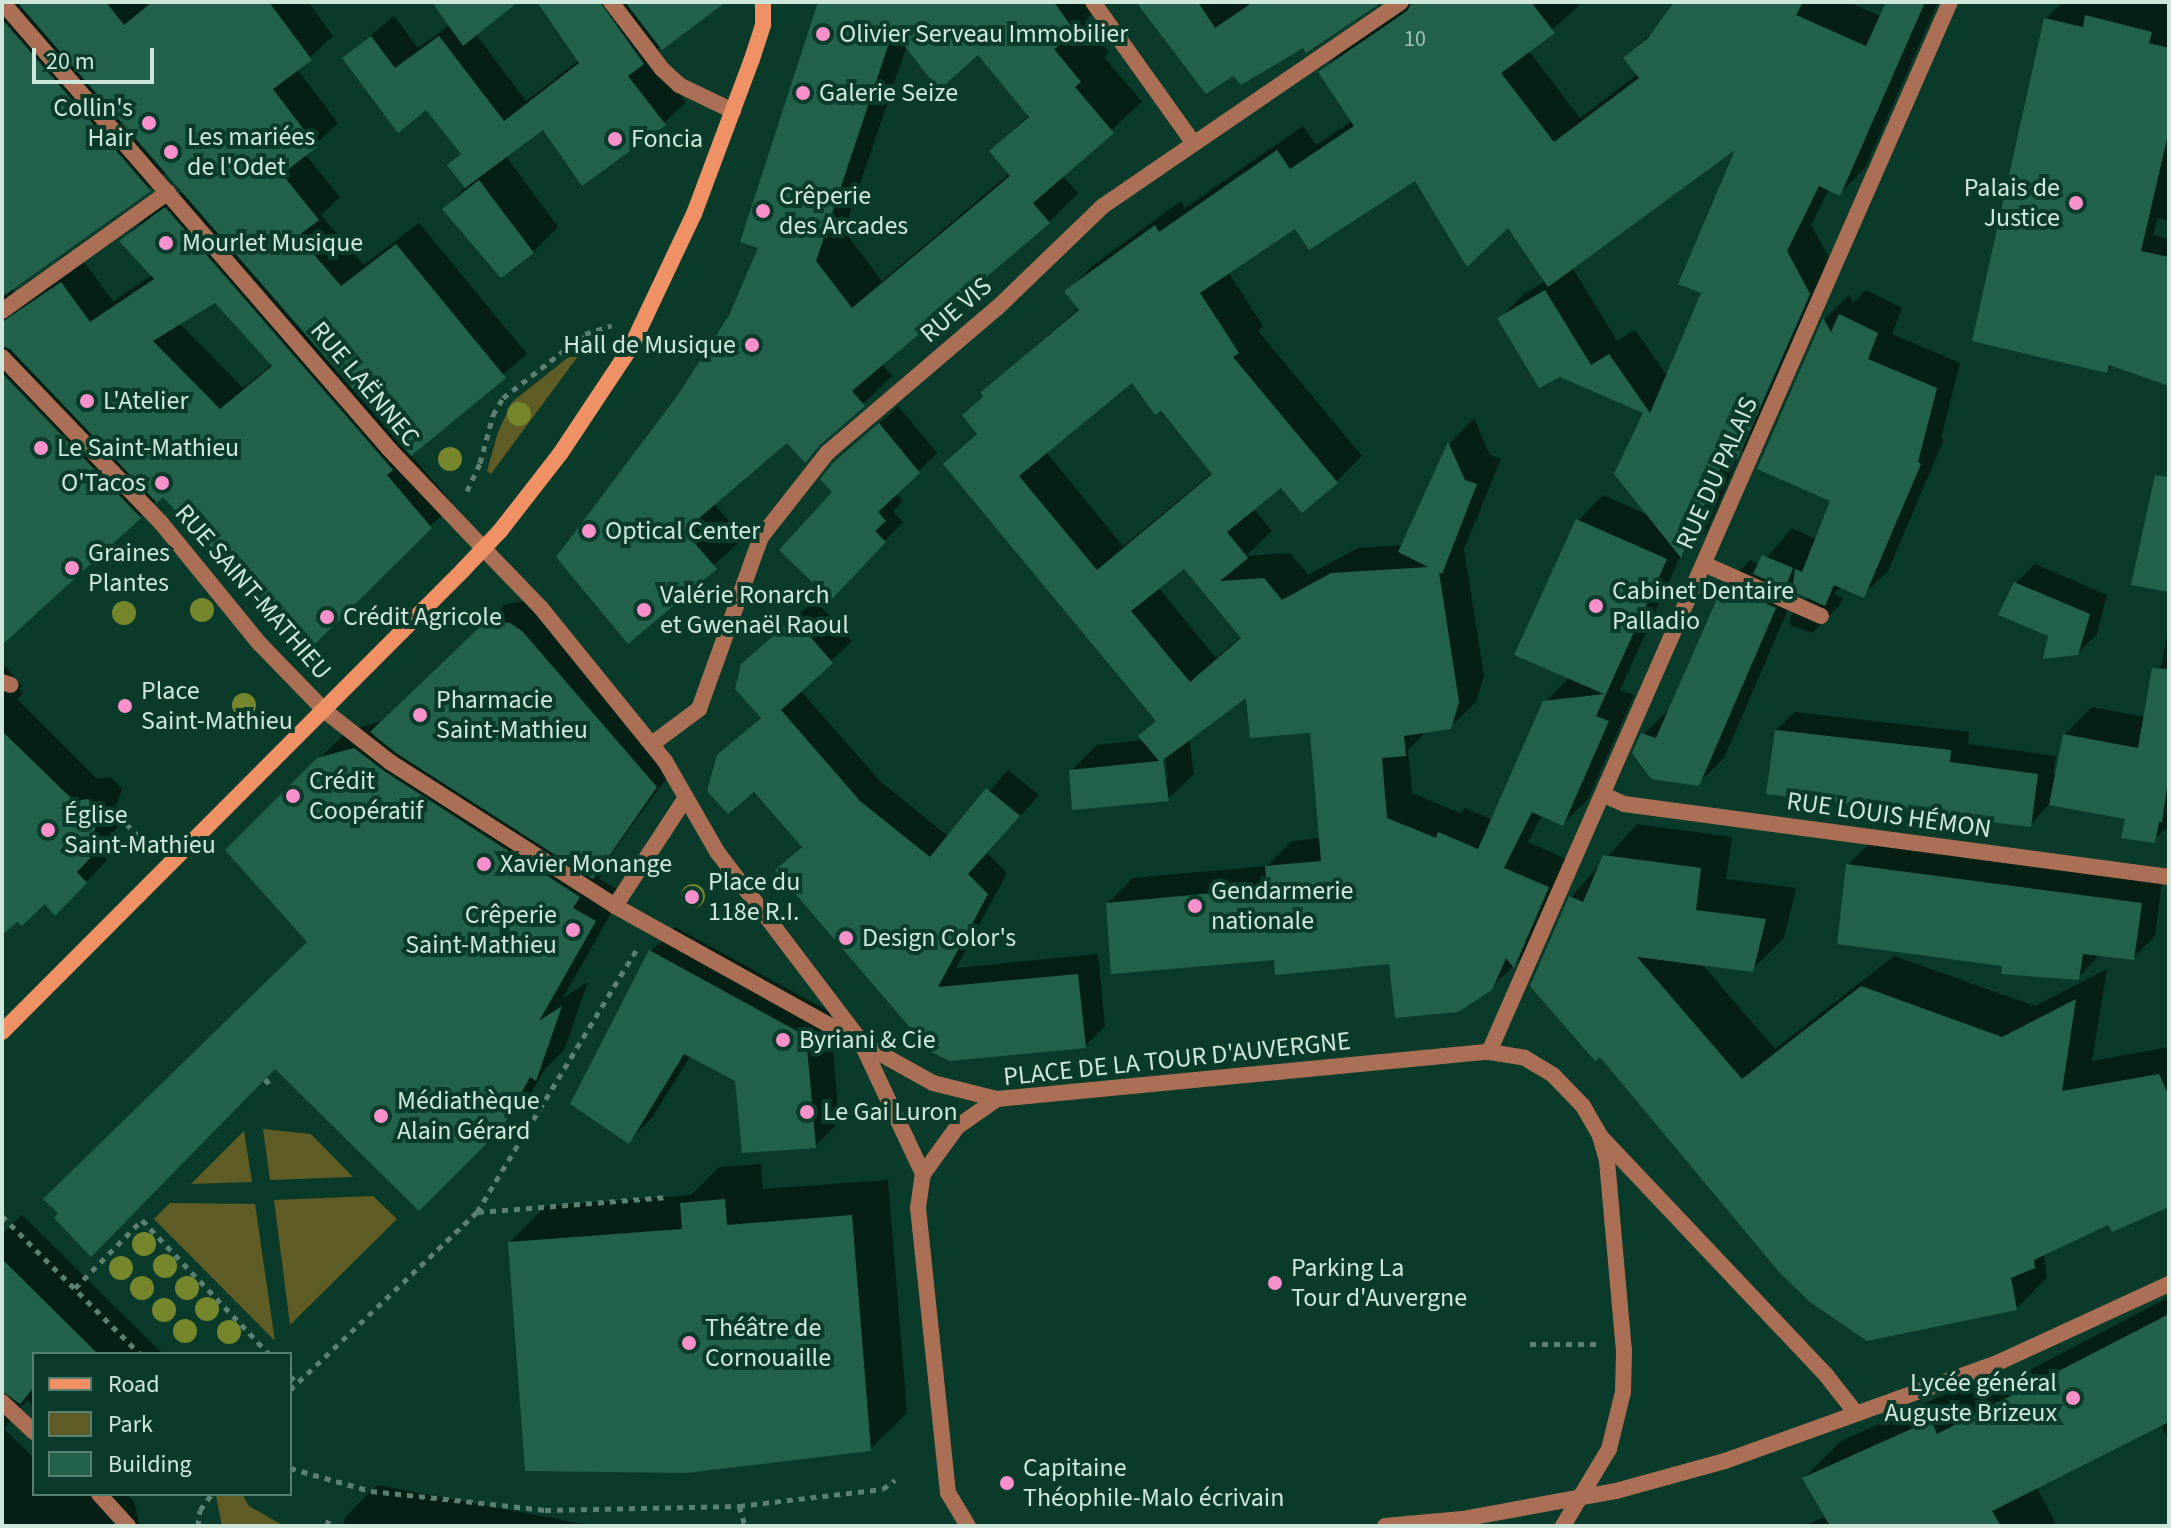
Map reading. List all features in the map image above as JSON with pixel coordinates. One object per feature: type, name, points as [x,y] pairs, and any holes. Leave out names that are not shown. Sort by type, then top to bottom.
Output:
[{"type":"main road","points":[[2,1032],[484,549],[560,454],[641,329],[694,214],[763,25],[767,2]]},
{"type":"street","points":[[611,2],[662,69],[679,85],[733,111]]},
{"type":"street","points":[[1093,2],[1193,142]]},
{"type":"street","name":"RUE VIS","points":[[652,744],[699,709],[761,537],[815,465],[860,422],[997,308],[1077,229],[1193,142],[1401,2]]},
{"type":"street","name":"RUE DU PALAIS","points":[[1489,1052],[1950,2]]},
{"type":"street","name":"RUE LAËNNEC","points":[[7,3],[447,513],[526,591],[652,744],[685,799]]},
{"type":"street","points":[[2,311],[168,192]]},
{"type":"street","name":"RUE SAINT-MATHIEU","points":[[2,357],[162,524],[260,644],[325,711],[390,762],[615,906]]},
{"type":"street","points":[[1704,564],[1821,616]]},
{"type":"street","name":"RUE LOUIS HÉMON","points":[[1604,795],[1624,804],[2169,877]]},
{"type":"street","points":[[923,1174],[860,1040],[718,853],[685,799],[615,906],[860,1040],[933,1083],[997,1099]]},
{"type":"street","name":"PLACE DE LA TOUR D'AUVERGNE","points":[[968,1526],[948,1493],[918,1208],[923,1174],[948,1135],[997,1099],[1489,1052],[1525,1058],[1553,1075],[1583,1106],[1600,1136],[1826,1375],[1855,1412]]},
{"type":"street","name":"PLACE DE LA TOUR D'AUVERGNE","points":[[1563,1526],[1577,1498],[1597,1472],[1615,1434],[1623,1392],[1624,1351],[1607,1161],[1600,1136]]},
{"type":"street","points":[[1385,1526],[1467,1522],[1616,1491],[1725,1461],[2007,1359],[2169,1284]]},
{"type":"street","points":[[2,1402],[32,1430]]},
{"type":"street","points":[[101,1496],[128,1526]]},
{"type":"path","points":[[447,513],[475,477],[493,415],[503,398],[595,329],[614,325],[641,329]]},
{"type":"path","points":[[118,815],[168,868]]},
{"type":"path","points":[[292,1388],[477,1212],[650,926]]},
{"type":"path","points":[[265,1079],[272,1087]]},
{"type":"path","points":[[477,1212],[667,1197]]},
{"type":"path","points":[[4,1220],[138,1352]]},
{"type":"path","points":[[75,1288],[142,1220],[267,1352]]},
{"type":"path","points":[[1530,1344],[1598,1345],[1624,1351]]},
{"type":"path","points":[[292,1378],[297,1383]]},
{"type":"path","points":[[292,1469],[371,1491],[499,1508],[615,1511],[739,1506],[883,1489],[895,1480]]},
{"type":"path","points":[[198,1526],[200,1510],[210,1496]]},
{"type":"path","points":[[739,1506],[745,1526]]},
{"type":"path","points":[[327,1526],[329,1518]]},
{"type":"green space","points":[[590,340],[491,474],[487,471],[498,432],[512,402]]},
{"type":"green space","points":[[263,1129],[311,1134],[353,1177],[270,1180]]},
{"type":"green space","points":[[244,1131],[252,1182],[191,1184]]},
{"type":"green space","points":[[373,1196],[397,1219],[290,1325],[274,1200]]},
{"type":"green space","points":[[170,1203],[255,1204],[275,1341],[154,1219]]},
{"type":"green space","points":[[216,1496],[243,1496],[249,1506],[284,1526],[222,1526]]},
{"type":"building","points":[[17,2],[106,2],[124,25],[152,2],[269,2],[312,60],[273,89],[317,147],[282,174],[319,220],[298,236],[341,286],[396,244],[506,378],[411,456]]},
{"type":"building","points":[[432,2],[518,2],[463,46]]},
{"type":"building","points":[[537,2],[600,2],[644,64],[628,76],[666,125],[582,186],[543,130],[465,188],[447,165],[461,154],[426,110],[398,133],[342,58],[371,36],[395,68],[439,36],[504,121],[579,63]]},
{"type":"building","points":[[625,2],[726,2],[662,50]]},
{"type":"building","points":[[818,2],[1054,2],[1076,33],[1054,49],[1081,82],[1075,87],[1114,133],[1033,203],[1050,223],[852,391],[865,406],[820,445],[805,463],[787,443],[684,531],[717,569],[628,644],[556,557],[678,395],[729,315],[758,248],[740,242]],"holes":[[[893,31],[939,90],[978,55],[1029,117],[989,151],[1010,176],[852,308],[816,261]]]},
{"type":"building","points":[[1136,2],[1198,2],[1215,28],[1253,2],[1382,2],[1306,53],[1303,48],[1241,85],[1233,76],[1206,94]]},
{"type":"building","points":[[1412,2],[1531,2],[1555,33],[1501,73],[1554,142],[1639,78],[1623,58],[1648,38],[1674,2],[1803,2],[1796,15],[1866,46],[1886,2],[1925,2],[1840,196],[1819,186],[1787,251],[1810,294],[1737,460],[1726,456],[1681,558],[1614,474],[1643,413],[1560,377],[1539,388],[1497,318],[1545,290],[1591,365],[1609,354],[1650,413],[1701,293],[1678,284],[1735,150],[1548,287],[1508,228],[1467,267],[1415,181],[1309,250],[1295,229],[1200,293],[1239,353],[1233,357],[1338,483],[1302,513],[1281,488],[1227,532],[1248,558],[1220,581],[1264,578],[1282,600],[1331,573],[1428,567],[1398,552],[1448,442],[1465,480],[1477,484],[1442,574],[1439,572],[1459,702],[1451,729],[1404,736],[1406,756],[1382,758],[1387,818],[1436,838],[1438,832],[1478,849],[1543,701],[1604,694],[1514,655],[1576,519],[1667,559],[1596,716],[1609,721],[1563,826],[1532,812],[1504,868],[1549,887],[1514,968],[1506,958],[1492,990],[1458,1012],[1395,1018],[1389,964],[1275,975],[1274,960],[1111,974],[1106,903],[1267,888],[1265,866],[1321,861],[1310,733],[1250,738],[1246,698],[1163,760],[1169,801],[1072,810],[1069,770],[1159,761],[1138,736],[1156,721],[943,464],[977,434],[962,415],[983,397],[981,392],[1079,310],[1064,291],[1155,225],[1159,232],[1277,150],[1290,169],[1354,126],[1318,72],[1407,11]],"holes":[[[1132,383],[1155,415],[1161,411],[1212,474],[1097,570],[1019,476]],[[1184,569],[1241,638],[1190,682],[1131,611]]]},
{"type":"building","name":"Palais de Justice","points":[[2085,15],[2152,32],[2149,43],[2169,48],[2169,130],[2141,251],[2169,257],[2169,386],[2109,365],[2107,373],[1972,341],[2044,18],[2083,27]]},
{"type":"building","points":[[2,19],[151,191],[2,297]]},
{"type":"building","points":[[479,180],[534,253],[501,278],[442,209]]},
{"type":"building","points":[[165,207],[393,470],[387,475],[432,528],[306,653],[163,497],[157,503],[10,349],[2,346],[2,322],[61,282],[90,322],[154,279],[119,241]],"holes":[[[215,303],[272,366],[220,409],[153,341]]]},
{"type":"building","points":[[1839,314],[1878,333],[1868,359],[1937,388],[1918,462],[1921,464],[1864,598],[1834,585],[1825,606],[1792,591],[1795,569],[1802,572],[1830,501],[1757,469],[1823,318],[1831,332]]},
{"type":"building","points":[[2,373],[141,518],[2,645]]},
{"type":"building","points":[[879,423],[920,473],[878,512],[886,521],[875,531],[886,542],[831,600],[779,550],[832,492],[820,479],[835,461]]},
{"type":"building","points":[[2155,475],[2169,477],[2169,592],[2131,585]]},
{"type":"building","points":[[1762,555],[1793,568],[1785,588],[1753,574]]},
{"type":"building","points":[[2014,582],[2090,614],[2078,655],[2043,659],[2048,636],[1998,615]]},
{"type":"building","points":[[1723,584],[1776,608],[1699,786],[1651,779],[1632,753],[1641,733],[1656,738],[1716,601],[1711,596],[1720,591]]},
{"type":"building","points":[[794,618],[833,663],[781,710],[860,801],[930,857],[986,788],[1020,816],[968,874],[988,894],[938,987],[1078,974],[1086,1048],[950,1061],[931,1052],[775,870],[802,847],[754,792],[728,814],[707,791],[717,755],[761,718],[735,689],[741,664]]},
{"type":"building","points":[[491,621],[510,623],[522,631],[657,787],[593,879],[396,753],[370,732],[482,625]]},
{"type":"building","points":[[2152,668],[2169,669],[2169,773],[2162,822],[2159,822],[2155,843],[2121,838],[2125,819],[2049,805],[2063,734],[2138,748]]},
{"type":"building","points":[[1775,730],[1951,750],[1950,762],[2038,774],[2031,827],[1766,794]]},
{"type":"building","name":"Église Saint-Mathieu","points":[[2,731],[74,801],[88,799],[101,812],[92,837],[98,842],[94,845],[99,849],[77,872],[87,883],[55,916],[45,904],[22,926],[17,922],[2,935]]},
{"type":"building","points":[[354,748],[384,771],[580,897],[573,908],[596,921],[539,1021],[562,1006],[536,1081],[530,1077],[502,1128],[419,1211],[275,1069],[91,1257],[54,1218],[58,1213],[43,1199],[307,942],[225,850],[317,758]]},
{"type":"building","points":[[1603,855],[1701,868],[1696,910],[1766,919],[1753,972],[1637,957],[1742,1079],[1861,986],[2002,1037],[2076,999],[2062,1091],[2159,1074],[2169,1096],[2169,1207],[2112,1232],[2108,1225],[2034,1260],[2035,1268],[2011,1278],[2017,1310],[1867,1341],[1810,1302],[1779,1272],[1600,1057],[1595,1061],[1530,986],[1569,896],[1583,902]]},
{"type":"building","points":[[1846,864],[2142,903],[2134,960],[2083,954],[2079,980],[2001,974],[2002,966],[1837,944]]},
{"type":"building","points":[[649,950],[806,1036],[816,1148],[742,1153],[735,1081],[684,1054],[629,1144],[570,1104]]},
{"type":"building","name":"Théâtre de Cornouaille","points":[[725,1199],[727,1225],[852,1215],[871,1451],[686,1473],[525,1471],[508,1242],[682,1229],[680,1203]]},
{"type":"building","points":[[2,1259],[96,1352],[32,1352],[32,1389],[20,1404],[2,1391]]},
{"type":"building","name":"Lycée général Auguste Brizeux","points":[[2169,1314],[2169,1422],[1992,1511],[2001,1526],[1830,1526],[1802,1478],[1931,1420],[1937,1434]]},
{"type":"place","name":"Olivier Serveau Immobilier","points":[[823,34]]},
{"type":"place","name":"Galerie Seize","points":[[803,93]]},
{"type":"place","name":"Collin's Hair","points":[[149,123]]},
{"type":"place","name":"Foncia","points":[[615,139]]},
{"type":"place","name":"Les mariées de l'Odet","points":[[171,152]]},
{"type":"place","name":"Palais de Justice","points":[[2076,203]]},
{"type":"place","name":"Crêperie des Arcades","points":[[763,211]]},
{"type":"place","name":"Mourlet Musique","points":[[166,243]]},
{"type":"place","name":"Hall de Musique","points":[[752,345]]},
{"type":"place","name":"L'Atelier","points":[[87,401]]},
{"type":"place","name":"Le Saint-Mathieu","points":[[41,448]]},
{"type":"place","name":"O'Tacos","points":[[162,483]]},
{"type":"place","name":"Optical Center","points":[[589,531]]},
{"type":"place","name":"Graines Plantes","points":[[72,568]]},
{"type":"place","name":"Cabinet Dentaire Palladio","points":[[1596,606]]},
{"type":"place","name":"Valérie Ronarch et Gwenaël Raoul","points":[[644,610]]},
{"type":"place","name":"Crédit Agricole","points":[[327,617]]},
{"type":"place","name":"Place Saint-Mathieu","points":[[125,706]]},
{"type":"place","name":"Pharmacie Saint-Mathieu","points":[[420,715]]},
{"type":"place","name":"Crédit Coopératif","points":[[293,796]]},
{"type":"place","name":"Église Saint-Mathieu","points":[[48,830]]},
{"type":"place","name":"Xavier Monange","points":[[484,864]]},
{"type":"place","name":"Place du 118e R.I.","points":[[692,897]]},
{"type":"place","name":"Gendarmerie nationale","points":[[1195,906]]},
{"type":"place","name":"Crêperie Saint-Mathieu","points":[[573,930]]},
{"type":"place","name":"Design Color's","points":[[846,938]]},
{"type":"place","name":"Byriani & Cie","points":[[783,1040]]},
{"type":"place","name":"Le Gai Luron","points":[[807,1112]]},
{"type":"place","name":"Médiathèque Alain Gérard","points":[[381,1116]]},
{"type":"place","name":"Parking La Tour d'Auvergne","points":[[1275,1283]]},
{"type":"place","name":"Théâtre de Cornouaille","points":[[689,1343]]},
{"type":"place","name":"Lycée général Auguste Brizeux","points":[[2073,1398]]},
{"type":"place","name":"Capitaine Théophile-Malo écrivain","points":[[1007,1483]]}]
